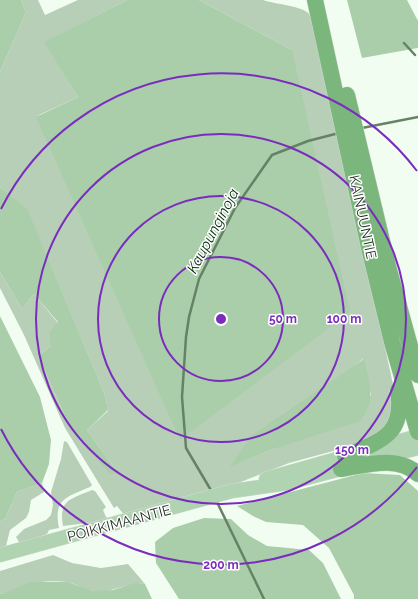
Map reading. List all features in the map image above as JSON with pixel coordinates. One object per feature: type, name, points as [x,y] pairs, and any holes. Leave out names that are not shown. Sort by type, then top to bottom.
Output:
[{"type":"highway","name":"KAINUUNTIE","points":[[315,0],[348,122]]},
{"type":"highway","name":"KAINUUNTIE","points":[[326,0],[387,323],[418,432]]},
{"type":"highway","name":"KAINUUNTIE","points":[[353,146],[418,375]]},
{"type":"highway","points":[[403,321],[418,360]]},
{"type":"highway","points":[[343,462],[389,434],[399,418],[400,400],[387,323]]},
{"type":"highway","points":[[343,462],[395,462],[404,465],[418,474]]},
{"type":"main road","name":"POIKKIMAANTIE","points":[[343,462],[418,436]]},
{"type":"main road","name":"POIKKIMAANTIE","points":[[0,555],[235,491],[289,472],[418,448]]},
{"type":"green space","points":[[0,0],[21,0],[26,12],[0,72]]},
{"type":"green space","points":[[21,0],[38,0],[45,15],[78,0],[127,0],[45,42],[78,97],[37,116],[292,50],[199,0],[263,0],[295,7],[306,11],[309,14],[318,39],[394,389],[391,426],[359,444],[289,463],[233,485],[125,516],[117,506],[114,508],[65,428],[24,335],[0,288],[0,272],[22,309],[34,294],[58,323],[51,346],[38,356],[70,427],[118,473],[87,430],[108,411],[105,395],[28,211],[0,187],[0,72],[26,12]],"holes":[[[363,359],[371,395],[273,449],[231,466]]]},
{"type":"green space","points":[[127,0],[199,0],[292,50],[350,312],[180,440],[36,117],[78,97],[44,42]]},
{"type":"green space","points":[[347,0],[407,0],[418,21],[418,48],[362,58]]},
{"type":"green space","points":[[0,187],[28,210],[105,395],[108,410],[87,430],[118,473],[110,474],[70,427],[38,356],[51,346],[49,333],[58,322],[34,294],[22,309],[0,272]]},
{"type":"green space","points":[[0,316],[40,397],[51,440],[49,464],[42,483],[17,492],[5,519],[0,521]]},
{"type":"green space","points":[[364,359],[369,383],[370,398],[365,413],[360,421],[273,449],[230,467],[251,436]]},
{"type":"green space","points":[[64,441],[67,442],[92,485],[64,500],[60,505],[58,511],[59,528],[49,530],[47,534],[23,543],[19,542],[16,537],[24,529],[46,520],[51,515],[53,505],[51,492],[61,459]]},
{"type":"green space","points":[[363,473],[400,475],[418,491],[418,599],[354,599],[354,595],[329,548],[303,525],[266,522],[237,506]]},
{"type":"green space","points":[[42,483],[44,492],[31,500],[29,512],[26,518],[10,530],[6,546],[0,549],[0,521],[5,519],[17,492]]},
{"type":"green space","points":[[92,490],[95,491],[106,507],[103,510],[106,517],[113,520],[63,526],[63,510],[68,501]]},
{"type":"green space","points":[[204,518],[231,519],[248,535],[267,546],[309,550],[323,563],[341,599],[179,599],[156,563],[155,542],[173,528]]},
{"type":"green space","points":[[53,555],[72,563],[101,568],[128,564],[145,584],[100,591],[90,590],[70,583],[49,581],[25,585],[0,594],[0,571]]},
{"type":"green space","points":[[31,582],[68,582],[93,591],[113,590],[135,583],[145,584],[152,599],[0,599],[0,594]]},
{"type":"waterway","points":[[404,43],[415,55]]},
{"type":"waterway","name":"Kaupunginoja","points":[[362,128],[418,117]]},
{"type":"waterway","name":"Kaupunginoja","points":[[212,492],[186,448],[182,397],[186,337],[189,317],[199,279],[235,208],[272,155],[308,141],[339,133]]},
{"type":"waterway","name":"Kaupunginoja","points":[[216,500],[264,599]]}]
